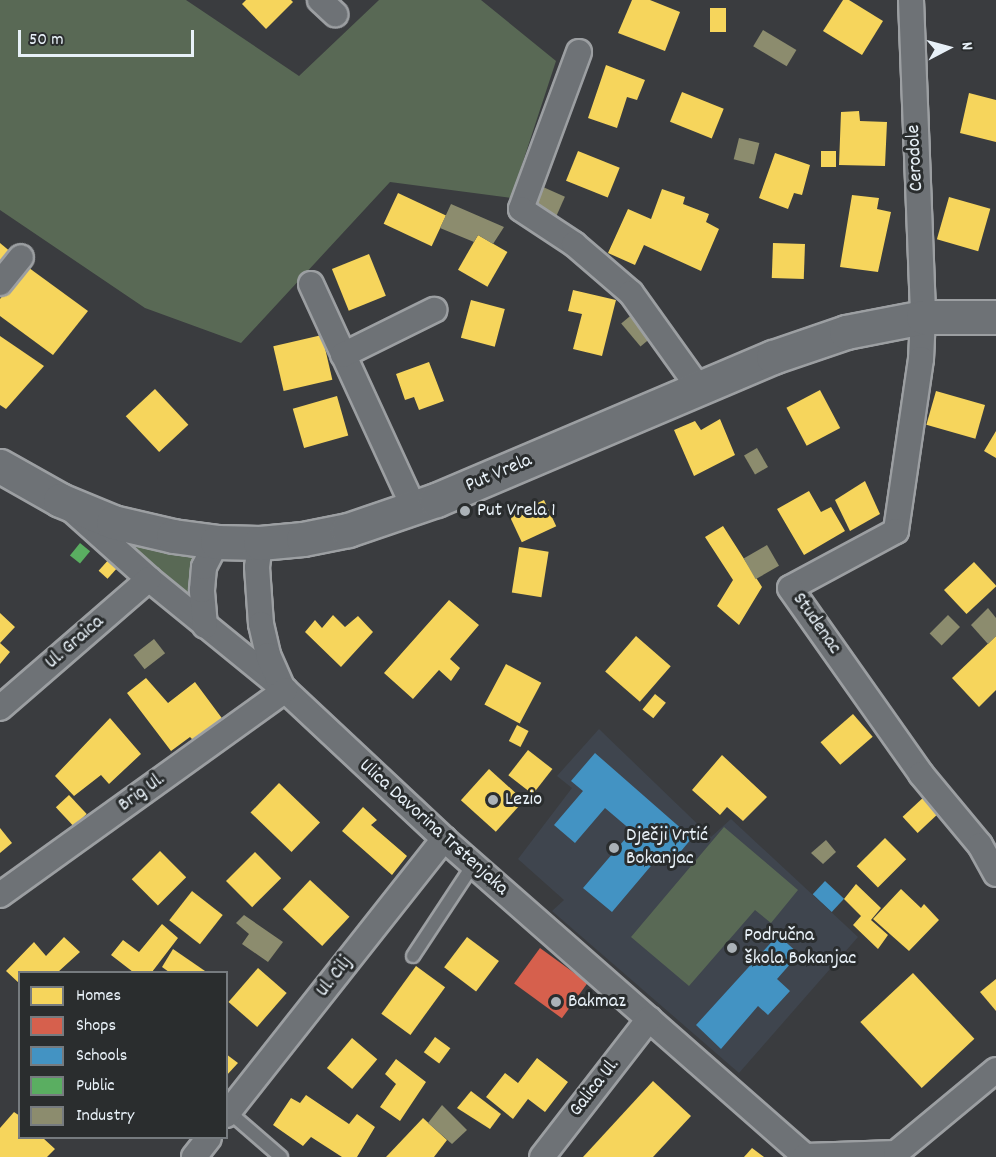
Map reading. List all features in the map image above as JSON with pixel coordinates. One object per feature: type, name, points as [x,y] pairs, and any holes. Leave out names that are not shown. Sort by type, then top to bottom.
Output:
[{"type":"main road","name":"Put Vrela","points":[[0,466],[60,500],[113,522],[173,536],[217,542],[260,543],[348,530],[414,508],[635,418],[773,357],[846,332],[923,317],[996,317]]},
{"type":"street","name":"Cerodole","points":[[910,0],[923,317]]},
{"type":"street","points":[[579,52],[521,209],[574,244],[631,293],[699,388]]},
{"type":"street","points":[[0,284],[21,257]]},
{"type":"street","points":[[311,284],[414,508]]},
{"type":"street","points":[[343,355],[434,310]]},
{"type":"street","name":"Studenac","points":[[923,317],[921,359],[896,531],[790,588],[921,774],[980,845],[996,874]]},
{"type":"street","name":"Ulica Davorina Trstenjaka","points":[[60,500],[148,579],[285,690],[444,839],[805,1157]]},
{"type":"street","points":[[205,626],[202,590],[204,567],[217,542]]},
{"type":"street","points":[[260,543],[257,567],[261,624],[268,655],[285,690]]},
{"type":"street","name":"Ul. Graica","points":[[0,708],[148,579]]},
{"type":"street","name":"Brig Ul.","points":[[0,895],[285,690]]},
{"type":"street","name":"Ul. Cilj","points":[[228,1114],[444,839]]},
{"type":"street","name":"Galica Ul.","points":[[542,1157],[649,1019]]},
{"type":"street","points":[[805,1157],[905,1155],[996,1070]]},
{"type":"street","points":[[194,1157],[208,1139]]},
{"type":"lane","points":[[413,956],[473,865]]},
{"type":"lane","points":[[228,1114],[281,1157]]},
{"type":"shaded area","points":[[599,729],[711,837],[731,819],[858,937],[739,1073],[552,911],[564,900],[518,859],[572,788],[557,776]]},
{"type":"green space","points":[[0,0],[186,0],[299,76],[379,0],[481,0],[556,61],[511,198],[390,182],[241,343],[145,308],[0,210]]},
{"type":"green space","points":[[117,540],[199,553],[187,598]]},
{"type":"green space","points":[[724,827],[798,890],[771,923],[755,910],[689,986],[631,937]]},
{"type":"building: Homes","points":[[246,0],[291,0],[293,2],[266,29],[242,4]]},
{"type":"building: Homes","points":[[632,0],[650,0],[680,12],[665,51],[618,33]]},
{"type":"building: Homes","points":[[843,0],[849,0],[883,21],[862,55],[823,31]]},
{"type":"building: Homes","points":[[710,8],[726,8],[726,32],[710,32]]},
{"type":"building: Homes","points":[[606,65],[645,80],[637,100],[627,97],[617,128],[588,118]]},
{"type":"building: Homes","points":[[682,92],[724,109],[712,139],[670,122]]},
{"type":"building: Homes","points":[[969,93],[996,100],[996,142],[960,133]]},
{"type":"building: Homes","points":[[859,111],[860,121],[887,122],[885,166],[839,165],[841,112]]},
{"type":"building: Homes","points":[[578,151],[620,168],[608,198],[566,181]]},
{"type":"building: Homes","points":[[821,151],[836,151],[836,167],[821,167]]},
{"type":"building: Homes","points":[[775,153],[810,165],[802,195],[794,193],[788,209],[759,198]]},
{"type":"building: Homes","points":[[662,189],[685,197],[683,204],[709,214],[706,222],[719,229],[701,271],[644,245],[635,265],[608,253],[628,209],[651,219]]},
{"type":"building: Homes","points":[[398,193],[446,215],[432,246],[384,224]]},
{"type":"building: Homes","points":[[852,195],[879,198],[877,209],[891,212],[878,272],[840,267]]},
{"type":"building: Homes","points":[[949,197],[990,209],[978,251],[937,239]]},
{"type":"building: Homes","points":[[478,235],[507,252],[487,287],[458,270]]},
{"type":"building: Homes","points":[[0,243],[12,253],[0,268]]},
{"type":"building: Homes","points":[[773,243],[805,244],[804,279],[772,278]]},
{"type":"building: Homes","points":[[369,254],[386,296],[349,311],[332,269]]},
{"type":"building: Homes","points":[[25,265],[88,311],[53,355],[0,316],[0,299]]},
{"type":"building: Homes","points":[[573,290],[616,300],[602,356],[573,349],[582,314],[568,311]]},
{"type":"building: Homes","points":[[471,300],[505,309],[495,347],[461,338]]},
{"type":"building: Homes","points":[[322,335],[332,380],[284,391],[273,346]]},
{"type":"building: Homes","points":[[0,336],[44,366],[6,409],[0,405]]},
{"type":"building: Homes","points":[[429,362],[444,401],[419,410],[414,397],[405,400],[396,374]]},
{"type":"building: Homes","points":[[155,389],[188,425],[159,452],[126,416]]},
{"type":"building: Homes","points":[[820,390],[840,428],[807,446],[786,408]]},
{"type":"building: Homes","points":[[936,391],[985,405],[975,439],[926,425]]},
{"type":"building: Homes","points":[[337,396],[348,435],[304,448],[293,409]]},
{"type":"building: Homes","points":[[720,419],[735,455],[694,476],[674,430],[695,421],[701,430]]},
{"type":"building: Homes","points":[[996,431],[996,458],[984,451]]},
{"type":"building: Homes","points":[[865,481],[880,514],[850,531],[835,500]]},
{"type":"building: Homes","points":[[809,491],[821,512],[831,507],[845,531],[804,555],[777,509]]},
{"type":"building: Homes","points":[[544,500],[556,526],[522,542],[510,516]]},
{"type":"building: Homes","points":[[723,526],[762,587],[739,625],[717,606],[733,580],[705,537]]},
{"type":"building: Homes","points":[[519,547],[549,552],[541,597],[512,592]]},
{"type":"building: Homes","points":[[110,558],[119,566],[108,579],[99,571]]},
{"type":"building: Homes","points":[[974,562],[996,587],[967,614],[944,590]]},
{"type":"building: Homes","points":[[449,600],[479,625],[450,659],[460,668],[451,681],[439,670],[413,699],[384,673]]},
{"type":"building: Homes","points":[[0,613],[15,627],[0,643]]},
{"type":"building: Homes","points":[[333,615],[345,627],[358,616],[373,632],[341,667],[305,632],[315,620],[322,628]]},
{"type":"building: Homes","points":[[636,636],[671,666],[640,702],[605,671]]},
{"type":"building: Homes","points":[[996,636],[996,690],[979,707],[952,678]]},
{"type":"building: Homes","points":[[0,643],[10,652],[0,664]]},
{"type":"building: Homes","points":[[506,664],[541,683],[520,723],[484,705]]},
{"type":"building: Homes","points":[[146,678],[168,703],[195,682],[224,721],[195,742],[190,737],[171,751],[127,693]]},
{"type":"building: Homes","points":[[655,694],[666,703],[653,718],[642,710]]},
{"type":"building: Homes","points":[[853,714],[873,737],[840,765],[821,742]]},
{"type":"building: Homes","points":[[110,718],[141,754],[109,784],[101,775],[74,796],[55,776]]},
{"type":"building: Homes","points":[[517,725],[529,731],[520,747],[509,741]]},
{"type":"building: Homes","points":[[528,750],[552,769],[533,794],[508,775]]},
{"type":"building: Homes","points":[[722,755],[767,797],[743,821],[727,807],[720,815],[692,790]]},
{"type":"building: Homes","name":"Lezio","points":[[489,769],[524,800],[496,832],[461,800]]},
{"type":"building: Homes","points":[[279,783],[320,823],[292,852],[251,812]]},
{"type":"building: Homes","points":[[69,795],[87,814],[74,826],[56,807]]},
{"type":"building: Homes","points":[[926,795],[941,811],[918,833],[903,817]]},
{"type":"building: Homes","points":[[363,807],[377,820],[371,825],[407,856],[392,875],[342,831]]},
{"type":"building: Homes","points":[[0,828],[12,843],[0,853]]},
{"type":"building: Homes","points":[[885,838],[906,859],[878,887],[857,866]]},
{"type":"building: Homes","points":[[160,851],[186,877],[158,905],[132,879]]},
{"type":"building: Homes","points":[[255,852],[281,878],[252,907],[226,881]]},
{"type":"building: Homes","points":[[310,880],[349,917],[322,946],[283,909]]},
{"type":"building: Homes","points":[[856,884],[881,908],[871,920],[888,935],[878,949],[853,925],[861,916],[844,899]]},
{"type":"building: Homes","points":[[901,889],[921,908],[924,904],[939,920],[909,951],[873,919]]},
{"type":"building: Homes","points":[[192,891],[223,915],[200,944],[169,920]]},
{"type":"building: Homes","points":[[162,924],[178,938],[153,971],[132,971],[111,955],[123,940],[139,952]]},
{"type":"building: Homes","points":[[64,937],[80,952],[59,971],[18,971],[18,982],[6,971],[34,942],[46,956]]},
{"type":"building: Homes","points":[[467,937],[499,961],[476,991],[444,967]]},
{"type":"building: Homes","points":[[173,949],[205,971],[168,971],[162,967]]},
{"type":"building: Homes","points":[[416,966],[445,987],[410,1035],[381,1014]]},
{"type":"building: Homes","points":[[258,968],[287,993],[257,1027],[228,1002]]},
{"type":"building: Homes","points":[[913,973],[974,1039],[922,1088],[860,1022]]},
{"type":"building: Homes","points":[[996,979],[996,1011],[980,992]]},
{"type":"building: Homes","points":[[435,1037],[450,1048],[439,1064],[424,1052]]},
{"type":"building: Homes","points":[[352,1038],[377,1059],[352,1089],[327,1068]]},
{"type":"building: Homes","points":[[228,1056],[238,1063],[228,1074]]},
{"type":"building: Homes","points":[[537,1058],[568,1082],[545,1112],[528,1099],[513,1119],[486,1097],[505,1073],[518,1083]]},
{"type":"building: Homes","points":[[396,1059],[426,1082],[400,1121],[380,1107],[396,1084],[385,1074]]},
{"type":"building: Homes","points":[[653,1081],[691,1116],[653,1157],[583,1157]]},
{"type":"building: Homes","points":[[471,1091],[501,1114],[490,1129],[457,1108]]},
{"type":"building: Homes","points":[[306,1095],[349,1124],[357,1114],[375,1127],[357,1157],[342,1157],[311,1137],[303,1146],[273,1125],[291,1098],[300,1103]]},
{"type":"building: Homes","points":[[14,1112],[18,1115],[18,1139],[44,1139],[55,1149],[47,1157],[0,1157],[0,1128]]},
{"type":"building: Homes","points":[[423,1118],[447,1140],[434,1157],[386,1157]]},
{"type":"building: Homes","points":[[752,1148],[764,1157],[744,1157]]},
{"type":"building: Shops","name":"Bakmaz","points":[[540,948],[588,983],[562,1018],[514,984]]},
{"type":"building: Schools","points":[[595,753],[692,838],[671,863],[661,854],[612,912],[583,888],[632,831],[605,808],[575,843],[554,825],[583,791],[571,781]]},
{"type":"building: Schools","points":[[825,881],[844,899],[832,912],[813,894]]},
{"type":"building: Schools","points":[[778,935],[799,954],[777,979],[790,991],[768,1015],[758,1006],[721,1049],[696,1025]]},
{"type":"building: Public","points":[[80,543],[90,551],[80,564],[70,555]]},
{"type":"building: Industry","points":[[763,30],[796,50],[787,66],[753,46]]},
{"type":"building: Industry","points":[[739,138],[759,143],[754,164],[734,159]]},
{"type":"building: Industry","points":[[543,187],[565,197],[555,219],[533,209]]},
{"type":"building: Industry","points":[[451,204],[504,227],[493,244],[478,235],[474,242],[440,228]]},
{"type":"building: Industry","points":[[635,312],[654,335],[640,347],[621,324]]},
{"type":"building: Industry","points":[[757,448],[768,467],[755,475],[744,456]]},
{"type":"building: Industry","points":[[767,545],[779,566],[756,579],[744,558]]},
{"type":"building: Industry","points":[[988,608],[996,618],[996,636],[988,644],[971,625]]},
{"type":"building: Industry","points":[[948,615],[960,627],[942,645],[930,633]]},
{"type":"building: Industry","points":[[154,639],[165,653],[145,669],[134,655]]},
{"type":"building: Industry","points":[[826,840],[836,852],[823,864],[811,853]]},
{"type":"building: Industry","points":[[244,915],[283,942],[268,962],[242,944],[249,934],[236,923]]},
{"type":"building: Industry","points":[[442,1105],[467,1130],[452,1144],[428,1123]]},
{"type":"place","name":"Put Vrela 1","points":[[465,511]]},
{"type":"place","name":"Lezio","points":[[493,800]]},
{"type":"place","name":"Dječji Vrtić Bokanjac","points":[[614,848]]},
{"type":"place","name":"Područna škola Bokanjac","points":[[732,948]]},
{"type":"place","name":"Bakmaz","points":[[556,1002]]}]
